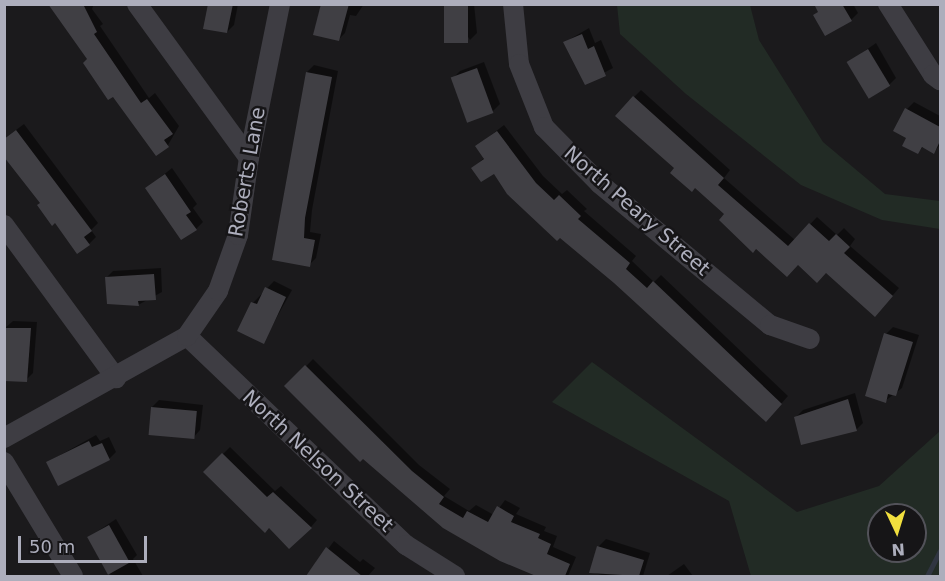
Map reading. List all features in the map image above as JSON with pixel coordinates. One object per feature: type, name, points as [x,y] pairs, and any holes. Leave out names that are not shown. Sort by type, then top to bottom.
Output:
[{"type":"street","points":[[137,4],[249,158]]},
{"type":"street","name":"Roberts Lane","points":[[4,438],[116,378],[187,336],[218,291],[238,235],[249,158],[280,4]]},
{"type":"street","name":"North Peary Street","points":[[513,4],[519,64],[544,127],[600,184],[770,325],[810,339]]},
{"type":"street","points":[[888,4],[933,75],[940,80]]},
{"type":"street","points":[[4,225],[116,378]]},
{"type":"street","name":"North Nelson Street","points":[[187,336],[398,537],[455,576]]},
{"type":"street","points":[[4,462],[73,576]]},
{"type":"shaded area","points":[[617,5],[750,5],[759,40],[823,142],[885,194],[940,201],[940,229],[882,220],[801,185],[686,94],[620,34]]},
{"type":"shaded area","points":[[592,362],[797,512],[879,486],[940,431],[940,576],[751,576],[729,501],[552,402]]},
{"type":"building","points":[[48,4],[83,4],[97,32],[94,34],[141,103],[147,99],[173,134],[164,140],[169,147],[156,156],[113,97],[108,100],[83,63],[87,59]]},
{"type":"building","points":[[208,4],[233,4],[227,33],[203,29]]},
{"type":"building","points":[[321,4],[349,4],[339,41],[313,35]]},
{"type":"building","points":[[444,4],[468,4],[468,43],[444,43]]},
{"type":"building","points":[[814,4],[842,4],[852,21],[825,36],[813,15],[818,12]]},
{"type":"building","points":[[582,34],[588,49],[594,46],[606,76],[585,85],[563,42]]},
{"type":"building","points":[[868,49],[890,86],[869,99],[847,62]]},
{"type":"building","points":[[477,68],[493,113],[467,123],[451,78]]},
{"type":"building","points":[[306,72],[332,77],[305,218],[304,238],[315,240],[310,267],[272,260]]},
{"type":"building","points":[[633,96],[724,178],[718,185],[788,246],[809,223],[829,241],[836,234],[850,247],[844,253],[893,296],[875,317],[826,273],[817,283],[798,265],[787,277],[756,249],[753,253],[719,220],[724,214],[695,188],[692,192],[670,173],[674,168],[615,116]]},
{"type":"building","points":[[905,108],[940,127],[940,141],[934,154],[922,147],[918,154],[902,146],[906,138],[893,131]]},
{"type":"building","points":[[16,130],[92,231],[84,237],[90,245],[77,254],[55,223],[52,226],[37,205],[40,203],[4,157],[4,139]]},
{"type":"building","points":[[497,131],[536,183],[554,200],[559,195],[581,216],[578,219],[630,263],[626,269],[647,288],[653,281],[782,404],[766,422],[614,283],[560,238],[557,241],[507,194],[494,174],[481,182],[471,168],[484,159],[475,146]]},
{"type":"building","points":[[165,174],[191,212],[186,215],[197,230],[181,240],[145,188]]},
{"type":"building","points":[[154,274],[156,300],[138,301],[139,306],[107,304],[105,277]]},
{"type":"building","points":[[265,287],[286,297],[264,344],[237,331],[251,302],[257,304]]},
{"type":"building","points":[[4,328],[31,328],[27,382],[4,381]]},
{"type":"building","points":[[884,333],[913,342],[896,396],[888,394],[886,403],[865,396]]},
{"type":"building","points":[[305,365],[412,471],[444,497],[439,504],[463,518],[467,511],[488,522],[497,506],[514,516],[511,522],[540,534],[538,538],[551,544],[547,554],[570,564],[565,576],[536,576],[500,561],[443,528],[363,459],[360,462],[284,386]]},
{"type":"building","points":[[848,399],[857,431],[801,445],[794,417]]},
{"type":"building","points":[[151,407],[197,411],[194,439],[149,435]]},
{"type":"building","points":[[89,441],[92,447],[102,443],[110,460],[58,486],[46,462]]},
{"type":"building","points":[[222,453],[267,497],[273,492],[312,528],[289,549],[269,528],[265,533],[203,472]]},
{"type":"building","points":[[109,525],[130,563],[108,575],[87,537]]},
{"type":"building","points":[[597,546],[644,560],[639,576],[589,573]]},
{"type":"building","points":[[326,547],[362,576],[306,576]]},
{"type":"waterway","points":[[927,576],[940,551]]}]
